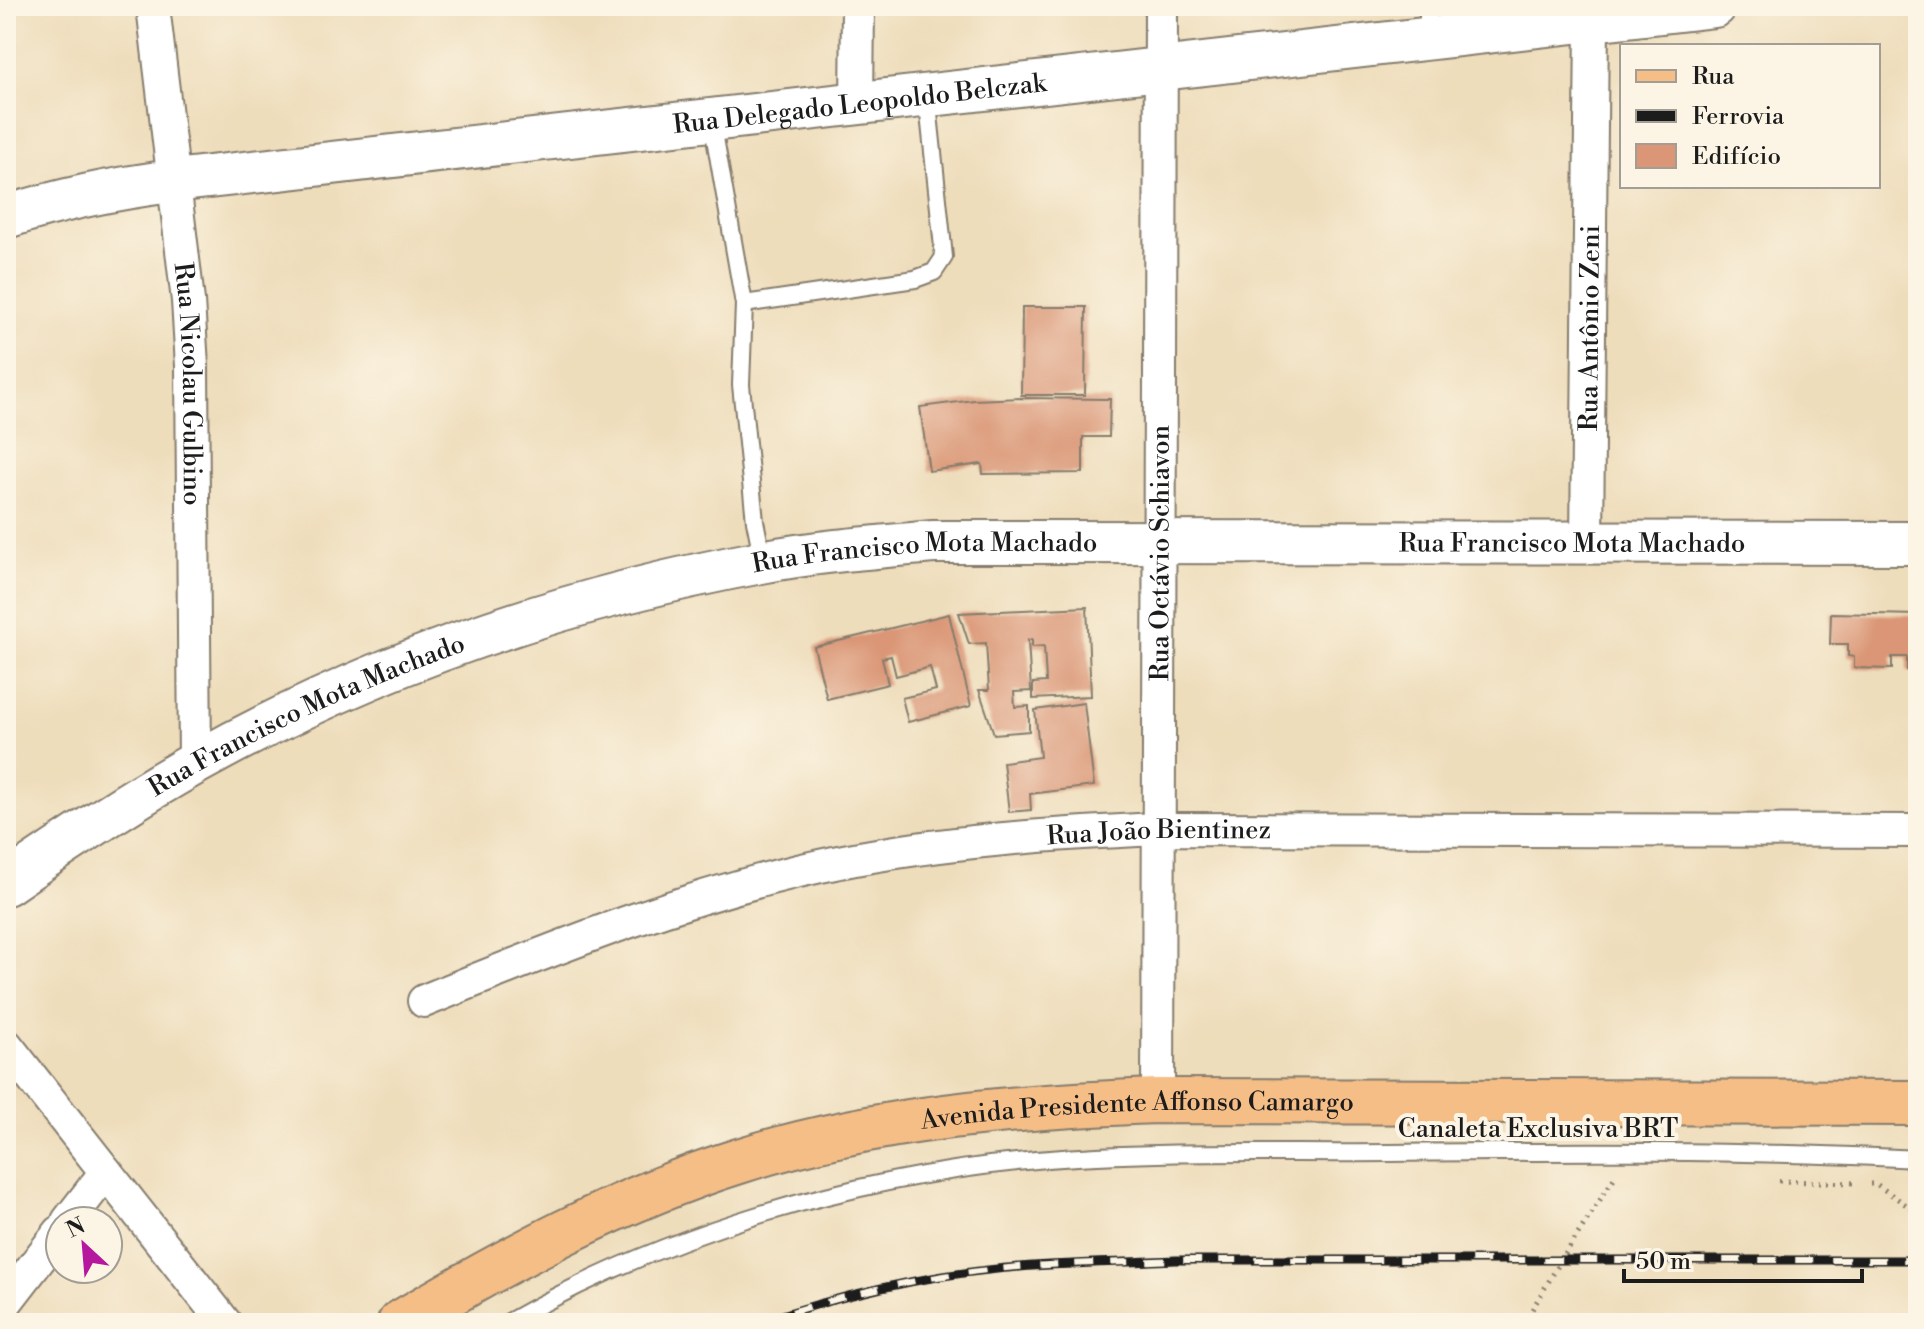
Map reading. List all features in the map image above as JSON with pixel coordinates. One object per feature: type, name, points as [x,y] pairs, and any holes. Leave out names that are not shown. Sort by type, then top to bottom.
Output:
[{"type":"main road","name":"Avenida Presidente Affonso Camargo","points":[[400,1323],[485,1272],[583,1222],[661,1188],[741,1160],[890,1125],[981,1111],[1158,1101],[1918,1103]]},
{"type":"street","name":"Rua Nicolau Gulbino","points":[[153,6],[188,301],[192,366],[195,763]]},
{"type":"street","points":[[857,103],[858,6]]},
{"type":"street","name":"Rua Octávio Schiavon","points":[[1158,1101],[1161,6]]},
{"type":"street","name":"Rua Delegado Leopoldo Belczak","points":[[6,217],[63,199],[115,188],[1161,69],[1428,22],[1592,20],[1636,10],[1715,6]]},
{"type":"street","name":"Rua Antônio Zeni","points":[[1587,542],[1592,20]]},
{"type":"street","name":"Rua Francisco Mota Machado","points":[[6,884],[73,838],[195,763],[373,677],[471,638],[568,607],[763,561],[934,542],[1918,543]]},
{"type":"street","name":"Rua João Bientinez","points":[[424,1001],[628,921],[743,885],[931,847],[1036,835],[1160,829],[1918,831]]},
{"type":"street","points":[[6,1045],[225,1323]]},
{"type":"street","points":[[80,1205],[106,1172]]},
{"type":"street","points":[[6,1302],[44,1253]]},
{"type":"lane","points":[[744,304],[915,279],[934,272],[944,257],[927,95]]},
{"type":"lane","points":[[712,120],[744,304],[741,385],[755,521],[763,561]]},
{"type":"lane","name":"Canaleta Exclusiva BRT","points":[[507,1323],[627,1262],[722,1226],[822,1198],[939,1173],[1036,1160],[1142,1155],[1617,1150],[1918,1159]]},
{"type":"path","points":[[1524,1323],[1616,1176],[1617,1150]]},
{"type":"path","points":[[1600,1176],[1631,1176]]},
{"type":"path","points":[[1769,1181],[1876,1184],[1918,1213]]},
{"type":"building","points":[[1022,307],[1086,307],[1085,395],[1021,395]]},
{"type":"building","points":[[1022,398],[1110,399],[1109,437],[1083,437],[1083,473],[983,474],[982,464],[929,471],[920,407]]},
{"type":"building","points":[[1087,607],[1091,696],[1033,699],[1033,683],[1046,682],[1044,646],[1032,647],[1032,639],[1028,640],[1031,691],[1014,692],[1015,707],[1029,706],[1029,731],[994,734],[979,690],[989,690],[986,643],[969,644],[959,613]]},
{"type":"building","points":[[1831,613],[1918,615],[1918,671],[1907,671],[1907,657],[1892,657],[1892,669],[1854,668],[1854,657],[1848,656],[1848,644],[1830,644]]},
{"type":"building","points":[[949,614],[971,706],[908,722],[902,698],[936,690],[930,667],[896,676],[891,656],[882,658],[888,684],[827,699],[814,647]]},
{"type":"building","points":[[1084,703],[1094,786],[1030,794],[1031,810],[1009,812],[1003,762],[1040,757],[1035,710]]},
{"type":"railway","points":[[758,1323],[906,1283],[1041,1265],[1176,1260],[1918,1260]]}]
